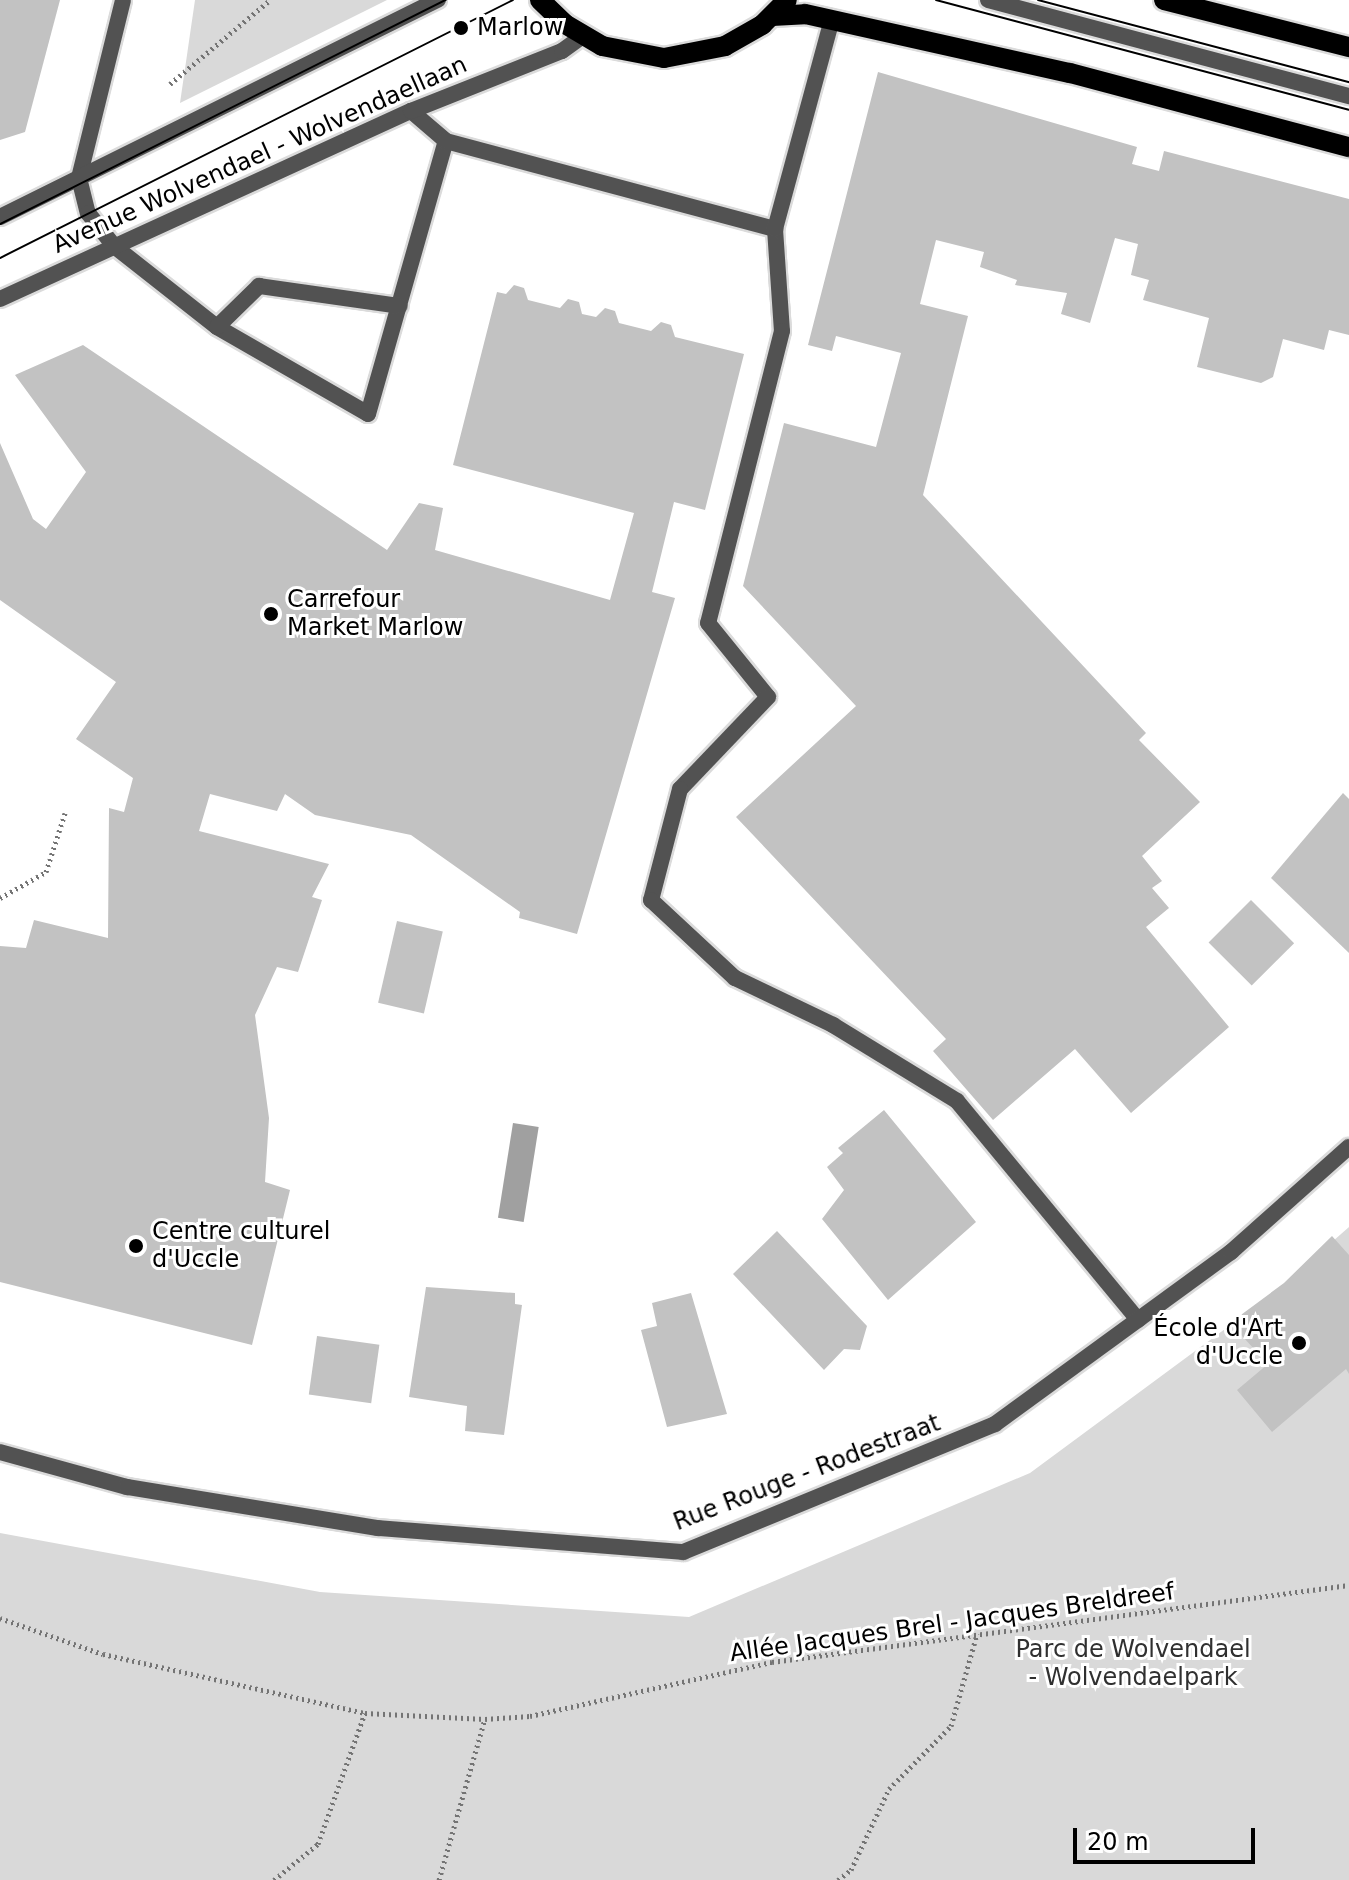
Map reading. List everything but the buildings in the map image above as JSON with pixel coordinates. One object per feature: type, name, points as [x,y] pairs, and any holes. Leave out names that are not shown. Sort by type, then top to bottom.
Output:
[{"type":"main road","points":[[540,0],[583,36],[642,57],[685,57],[725,46],[772,16],[787,0]]},
{"type":"main road","points":[[1164,0],[1349,47]]},
{"type":"main road","points":[[772,16],[805,14],[831,23],[1070,73],[1349,147]]},
{"type":"street","points":[[123,0],[79,178],[88,213],[114,246],[217,327],[368,414],[446,141]]},
{"type":"street","name":"Avenue Wolvendael - Wolvendaellaan","points":[[0,217],[438,0]]},
{"type":"street","points":[[988,0],[1349,96]]},
{"type":"street","points":[[831,23],[775,229],[782,331],[708,623],[768,697],[680,789],[651,900],[735,978],[833,1025],[957,1101],[1138,1320]]},
{"type":"street","name":"Avenue Wolvendael - Wolvendaellaan","points":[[0,299],[411,111],[562,51],[583,36]]},
{"type":"street","points":[[411,111],[446,141],[775,229]]},
{"type":"street","points":[[217,327],[259,286],[400,306]]},
{"type":"street","name":"Rue Rouge - Rodestraat","points":[[0,1452],[127,1487],[378,1528],[683,1552],[995,1424],[1231,1252],[1349,1147]]},
{"type":"path","points":[[164,89],[270,0]]},
{"type":"path","points":[[0,898],[46,872],[65,813]]},
{"type":"path","name":"Allée Jacques Brel - Jacques Breldreef","points":[[0,1618],[103,1654],[365,1713],[485,1719],[530,1716],[772,1662],[1349,1585]]},
{"type":"path","points":[[838,1880],[851,1870],[889,1789],[951,1726],[977,1634]]},
{"type":"path","points":[[274,1880],[318,1844],[365,1713]]},
{"type":"path","points":[[439,1880],[485,1719]]},
{"type":"green space","points":[[195,0],[387,0],[180,103]]},
{"type":"green space","name":"Parc de Wolvendael - Wolvendaelpark","points":[[1349,1227],[1349,1880],[0,1880],[0,1533],[320,1592],[689,1617],[1030,1473],[1275,1292]]},
{"type":"shaded area","points":[[513,1123],[539,1127],[524,1222],[498,1218]]},
{"type":"tram line","points":[[0,224],[446,0]]},
{"type":"tram line","points":[[0,258],[513,0]]},
{"type":"tram line","points":[[936,0],[1349,110]]},
{"type":"tram line","points":[[1038,0],[1349,82]]},
{"type":"place","name":"Marlow","points":[[461,28]]},
{"type":"place","name":"Carrefour Market Marlow","points":[[271,614]]},
{"type":"place","name":"Centre culturel d'Uccle","points":[[136,1246]]},
{"type":"place","name":"École d'Art d'Uccle","points":[[1299,1343]]}]
